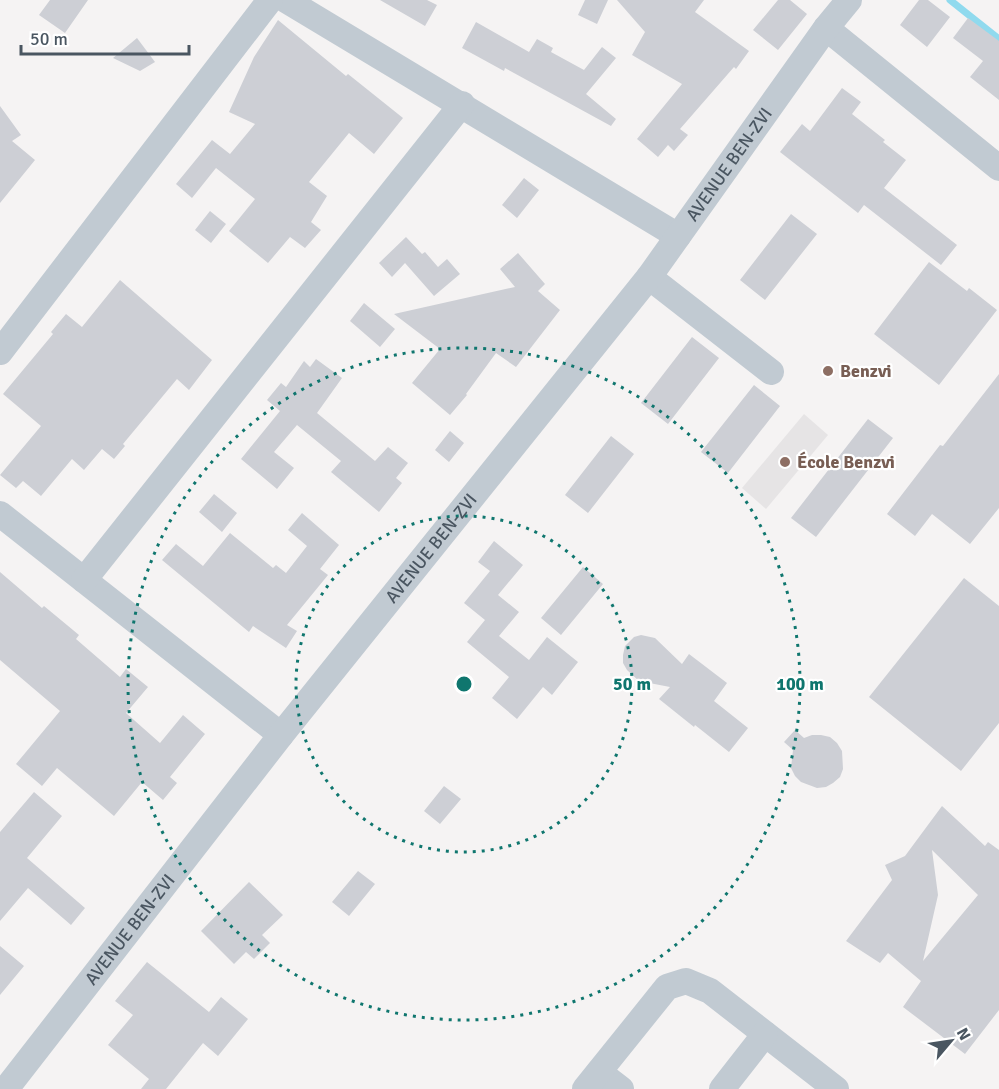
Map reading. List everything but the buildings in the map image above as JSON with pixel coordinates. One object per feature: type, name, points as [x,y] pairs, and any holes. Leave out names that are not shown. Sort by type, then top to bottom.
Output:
[{"type":"street","points":[[0,352],[270,0]]},
{"type":"street","points":[[286,0],[678,236]]},
{"type":"street","name":"AVENUE BEN-ZVI","points":[[6,1089],[281,735],[649,277],[826,28],[849,0]]},
{"type":"street","points":[[826,28],[999,168]]},
{"type":"street","points":[[84,580],[462,104]]},
{"type":"street","points":[[649,277],[771,372]]},
{"type":"street","points":[[0,514],[281,735]]},
{"type":"street","points":[[621,1089],[592,1080],[668,987],[686,981],[710,991],[836,1089]]},
{"type":"street","points":[[722,1089],[765,1034]]},
{"type":"shaded area","name":"École Benzvi","points":[[804,414],[828,435],[766,509],[742,488]]},
{"type":"waterway","points":[[950,0],[999,39]]},
{"type":"place","name":"Benzvi","points":[[828,371]]},
{"type":"place","name":"École Benzvi","points":[[785,462]]}]
